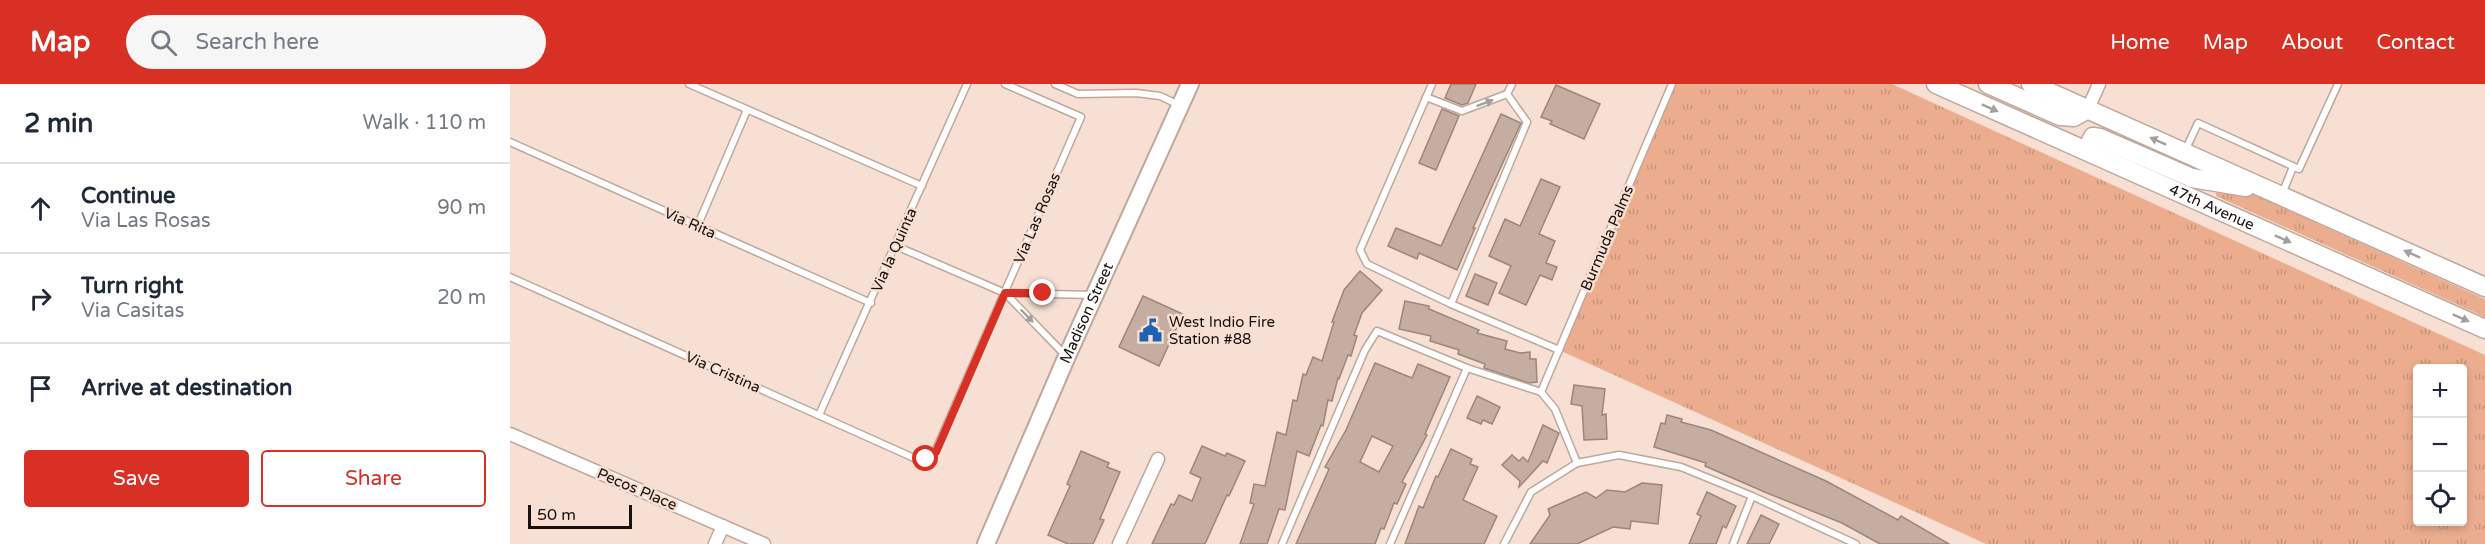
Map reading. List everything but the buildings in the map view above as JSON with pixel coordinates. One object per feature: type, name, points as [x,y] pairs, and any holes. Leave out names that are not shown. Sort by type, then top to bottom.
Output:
[{"type":"main road","name":"Madison Street","points":[[986,544],[1067,356],[1190,84]]},
{"type":"main road","name":"47th Avenue","points":[[1936,84],[2485,329]]},
{"type":"main road","points":[[1988,84],[2060,116],[2074,117],[2088,110]]},
{"type":"main road","points":[[2031,84],[2485,287]]},
{"type":"main road","points":[[2092,154],[2088,147],[2089,141],[2093,137],[2100,138],[2192,178],[2275,193]]},
{"type":"street","points":[[2088,110],[2099,84]]},
{"type":"street","name":"Pecos Place","points":[[510,434],[764,544]]},
{"type":"street","points":[[1119,544],[1158,459]]},
{"type":"street","points":[[715,544],[723,526]]},
{"type":"lane","points":[[689,84],[922,186]]},
{"type":"lane","name":"Via la Quinta","points":[[819,415],[967,84]]},
{"type":"lane","name":"Via Las Rosas","points":[[936,452],[1081,117],[1005,84]]},
{"type":"lane","points":[[1055,84],[1078,94],[1136,93],[1160,96],[1180,105]]},
{"type":"lane","points":[[1432,84],[1360,250],[1367,264],[1451,304],[1559,350]]},
{"type":"lane","points":[[1426,97],[1462,111],[1507,94],[1512,84]]},
{"type":"lane","name":"Burmuda Palms","points":[[1541,392],[1672,84]]},
{"type":"lane","points":[[2184,153],[2198,123],[2299,169],[2338,84]]},
{"type":"lane","points":[[1451,304],[1527,123],[1507,94]]},
{"type":"lane","points":[[697,227],[747,110]]},
{"type":"lane","name":"Via Rita","points":[[510,142],[871,303]]},
{"type":"lane","points":[[2275,193],[2293,167]]},
{"type":"lane","points":[[896,246],[1005,293],[1095,295]]},
{"type":"lane","name":"Via Cristina","points":[[510,277],[914,458],[926,459],[936,452]]},
{"type":"lane","points":[[1005,293],[1067,356]]},
{"type":"lane","points":[[1282,544],[1365,350],[1377,331],[1467,368],[1541,392],[1555,409],[1576,463]]},
{"type":"lane","points":[[1390,544],[1467,368]]},
{"type":"lane","points":[[1504,544],[1531,492],[1576,463],[1619,455],[1681,467],[1752,496],[1856,544]]},
{"type":"lane","points":[[1733,544],[1752,496]]},
{"type":"green space","points":[[1672,84],[1892,84],[2485,355],[2485,544],[1986,544],[1559,350]]},
{"type":"green space","points":[[2217,188],[2250,193],[2485,299],[2485,317],[2216,196]]},
{"type":"place","name":"West Indio Fire Station #88","points":[[1151,331]]},
{"type":"route","points":[[926,459],[936,452],[1005,293],[1043,293]]}]
